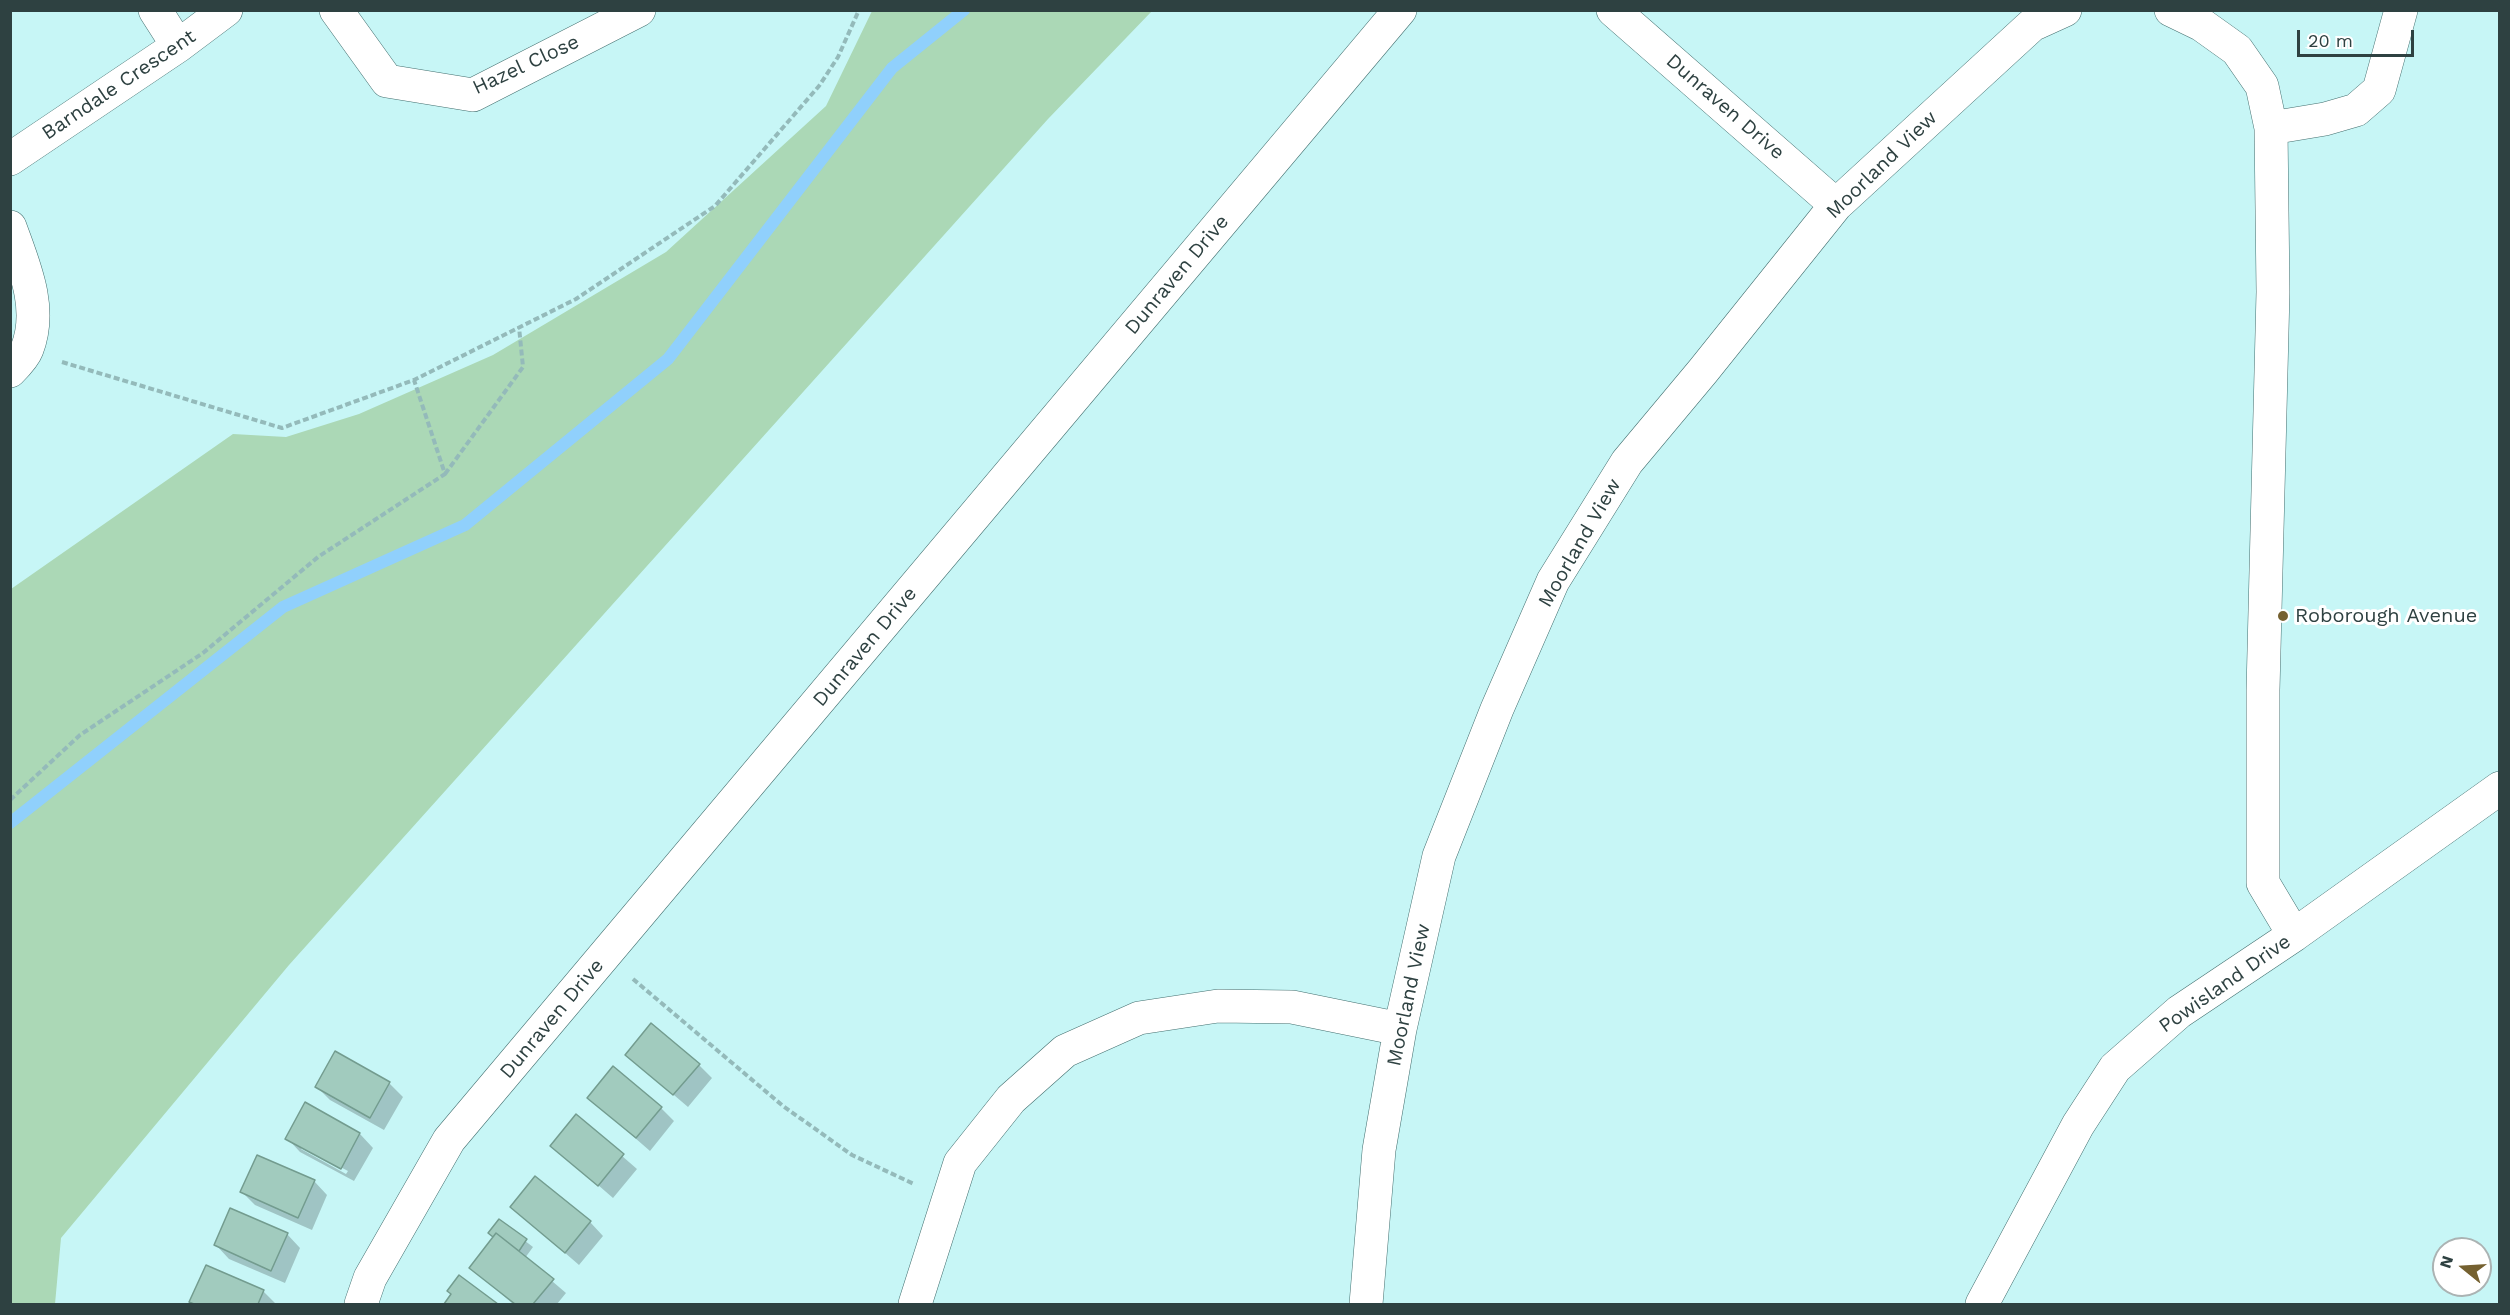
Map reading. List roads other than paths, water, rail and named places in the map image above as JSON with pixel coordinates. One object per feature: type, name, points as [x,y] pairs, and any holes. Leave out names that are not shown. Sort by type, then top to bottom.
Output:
[{"type":"street","points":[[155,10],[178,46]]},
{"type":"street","name":"Barndale Crescent","points":[[10,159],[178,46],[226,10]]},
{"type":"street","name":"Hazel Close","points":[[336,10],[387,81],[473,95],[639,10]]},
{"type":"street","name":"Dunraven Drive","points":[[361,1305],[370,1278],[449,1140],[1400,10]]},
{"type":"street","name":"Dunraven Drive","points":[[1613,10],[1836,205]]},
{"type":"street","name":"Moorland View","points":[[1366,1305],[1379,1150],[1400,1029],[1439,856],[1497,709],[1553,581],[1627,462],[1836,205],[2032,25],[2065,10]]},
{"type":"street","points":[[2171,10],[2202,25],[2237,50],[2262,86],[2271,128],[2273,292],[2263,690],[2263,883],[2295,935]]},
{"type":"street","points":[[2271,128],[2325,119],[2356,110],[2364,104],[2379,90],[2401,10]]},
{"type":"street","points":[[10,227],[28,276],[34,317],[19,361]]},
{"type":"street","name":"Powisland Drive","points":[[1982,1305],[2078,1125],[2115,1068],[2179,1012],[2295,935],[2499,788]]},
{"type":"street","points":[[915,1305],[960,1163],[1011,1099],[1065,1051],[1139,1018],[1218,1006],[1292,1007],[1400,1029]]},
{"type":"waterway","points":[[10,823],[283,607],[465,525],[668,359],[892,68],[964,10]]},
{"type":"place","name":"Roborough Avenue","points":[[2283,616]]}]
